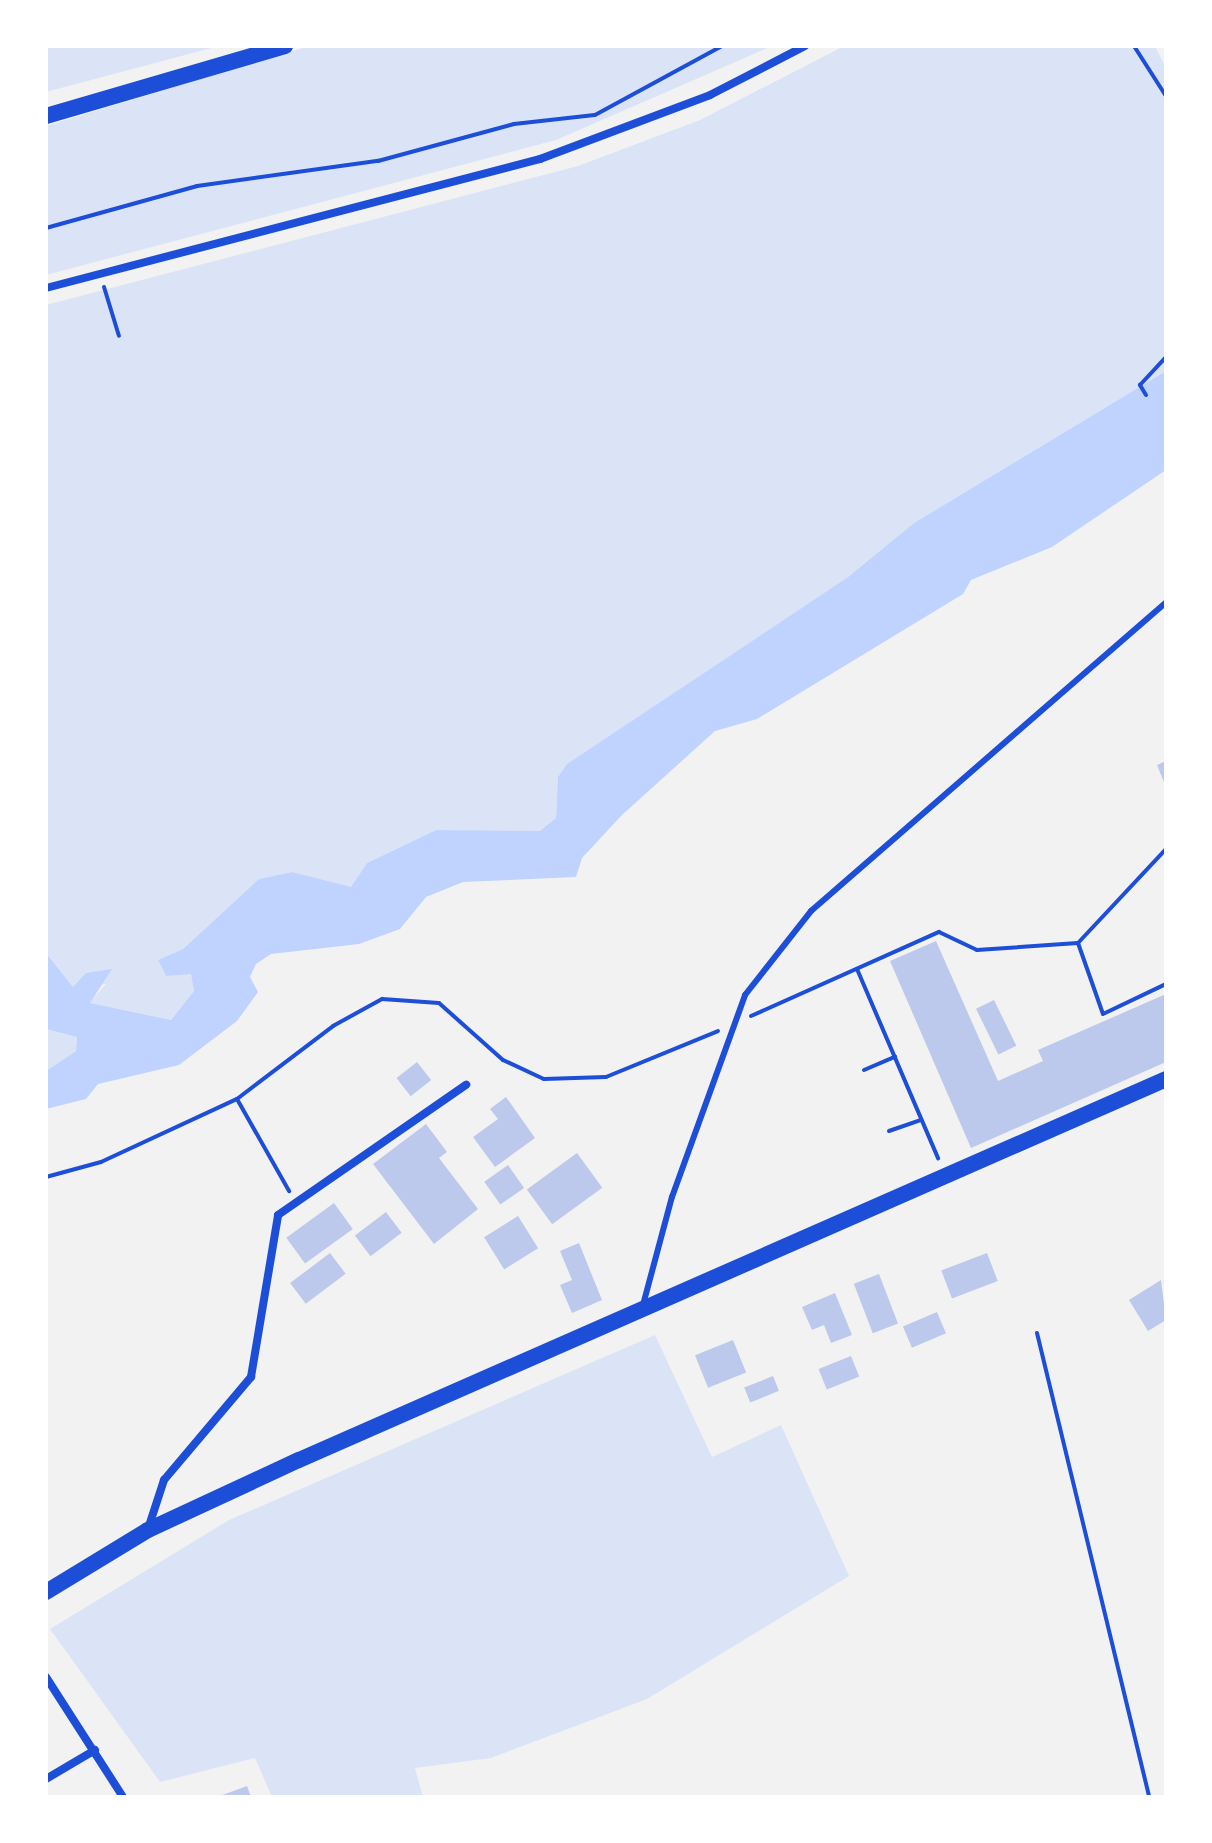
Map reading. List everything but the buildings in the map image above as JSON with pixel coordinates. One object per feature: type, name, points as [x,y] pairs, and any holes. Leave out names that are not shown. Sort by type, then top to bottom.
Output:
[{"type":"main road","points":[[46,116],[285,46]]},
{"type":"main road","points":[[46,1592],[148,1530],[642,1308],[947,1178],[1166,1079]]},
{"type":"street","points":[[46,288],[540,159],[710,95],[805,46]]},
{"type":"street","points":[[148,1530],[164,1480],[251,1377],[278,1215],[466,1085]]},
{"type":"street","points":[[46,1677],[123,1797]]},
{"type":"street","points":[[46,1779],[95,1750]]},
{"type":"lane","points":[[642,1308],[730,1025],[811,911],[1166,602]]},
{"type":"path","points":[[46,228],[197,186],[378,161],[514,124],[595,115],[722,46]]},
{"type":"path","points":[[1134,46],[1166,96]]},
{"type":"path","points":[[99,274],[119,336]]},
{"type":"path","points":[[1146,395],[1140,385],[1166,357]]},
{"type":"path","points":[[46,1177],[101,1162],[237,1099],[357,1010],[400,996],[439,1003],[503,1060],[544,1079],[606,1077],[939,932],[977,950],[1078,943],[1166,849]]},
{"type":"path","points":[[1078,943],[1103,1014],[1166,984]]},
{"type":"path","points":[[857,969],[947,1178]]},
{"type":"path","points":[[864,1070],[895,1057]]},
{"type":"path","points":[[237,1099],[296,1203]]},
{"type":"path","points":[[889,1131],[922,1120]]},
{"type":"path","points":[[1037,1333],[1149,1797]]},
{"type":"shaded area","points":[[46,46],[219,46],[46,92]]},
{"type":"shaded area","points":[[310,46],[772,46],[556,140],[46,275],[46,126]]},
{"type":"shaded area","points":[[844,46],[1155,46],[1166,68],[1166,371],[914,523],[848,577],[567,764],[558,777],[556,818],[540,832],[436,830],[367,863],[351,888],[292,872],[259,879],[183,949],[158,960],[166,976],[191,973],[194,991],[171,1020],[89,1003],[106,984],[73,987],[46,953],[46,305],[578,166],[700,120]]},
{"type":"shaded area","points":[[46,1029],[77,1037],[76,1051],[46,1071]]},
{"type":"shaded area","points":[[655,1335],[712,1457],[781,1425],[849,1576],[647,1699],[491,1758],[415,1768],[423,1797],[272,1797],[255,1758],[160,1782],[50,1629],[229,1520]]},
{"type":"water","points":[[1166,371],[1166,470],[1052,547],[971,580],[963,594],[757,719],[715,731],[622,815],[582,858],[576,877],[463,882],[426,897],[400,929],[359,944],[271,954],[256,964],[250,977],[258,992],[237,1021],[179,1065],[98,1084],[86,1099],[46,1109],[46,1071],[76,1051],[77,1037],[46,1029],[46,953],[73,987],[86,973],[112,969],[90,1003],[171,1020],[194,991],[191,974],[166,976],[158,960],[183,949],[259,879],[292,872],[351,887],[367,863],[436,830],[540,831],[556,818],[558,777],[567,764],[848,577],[914,523]]}]
